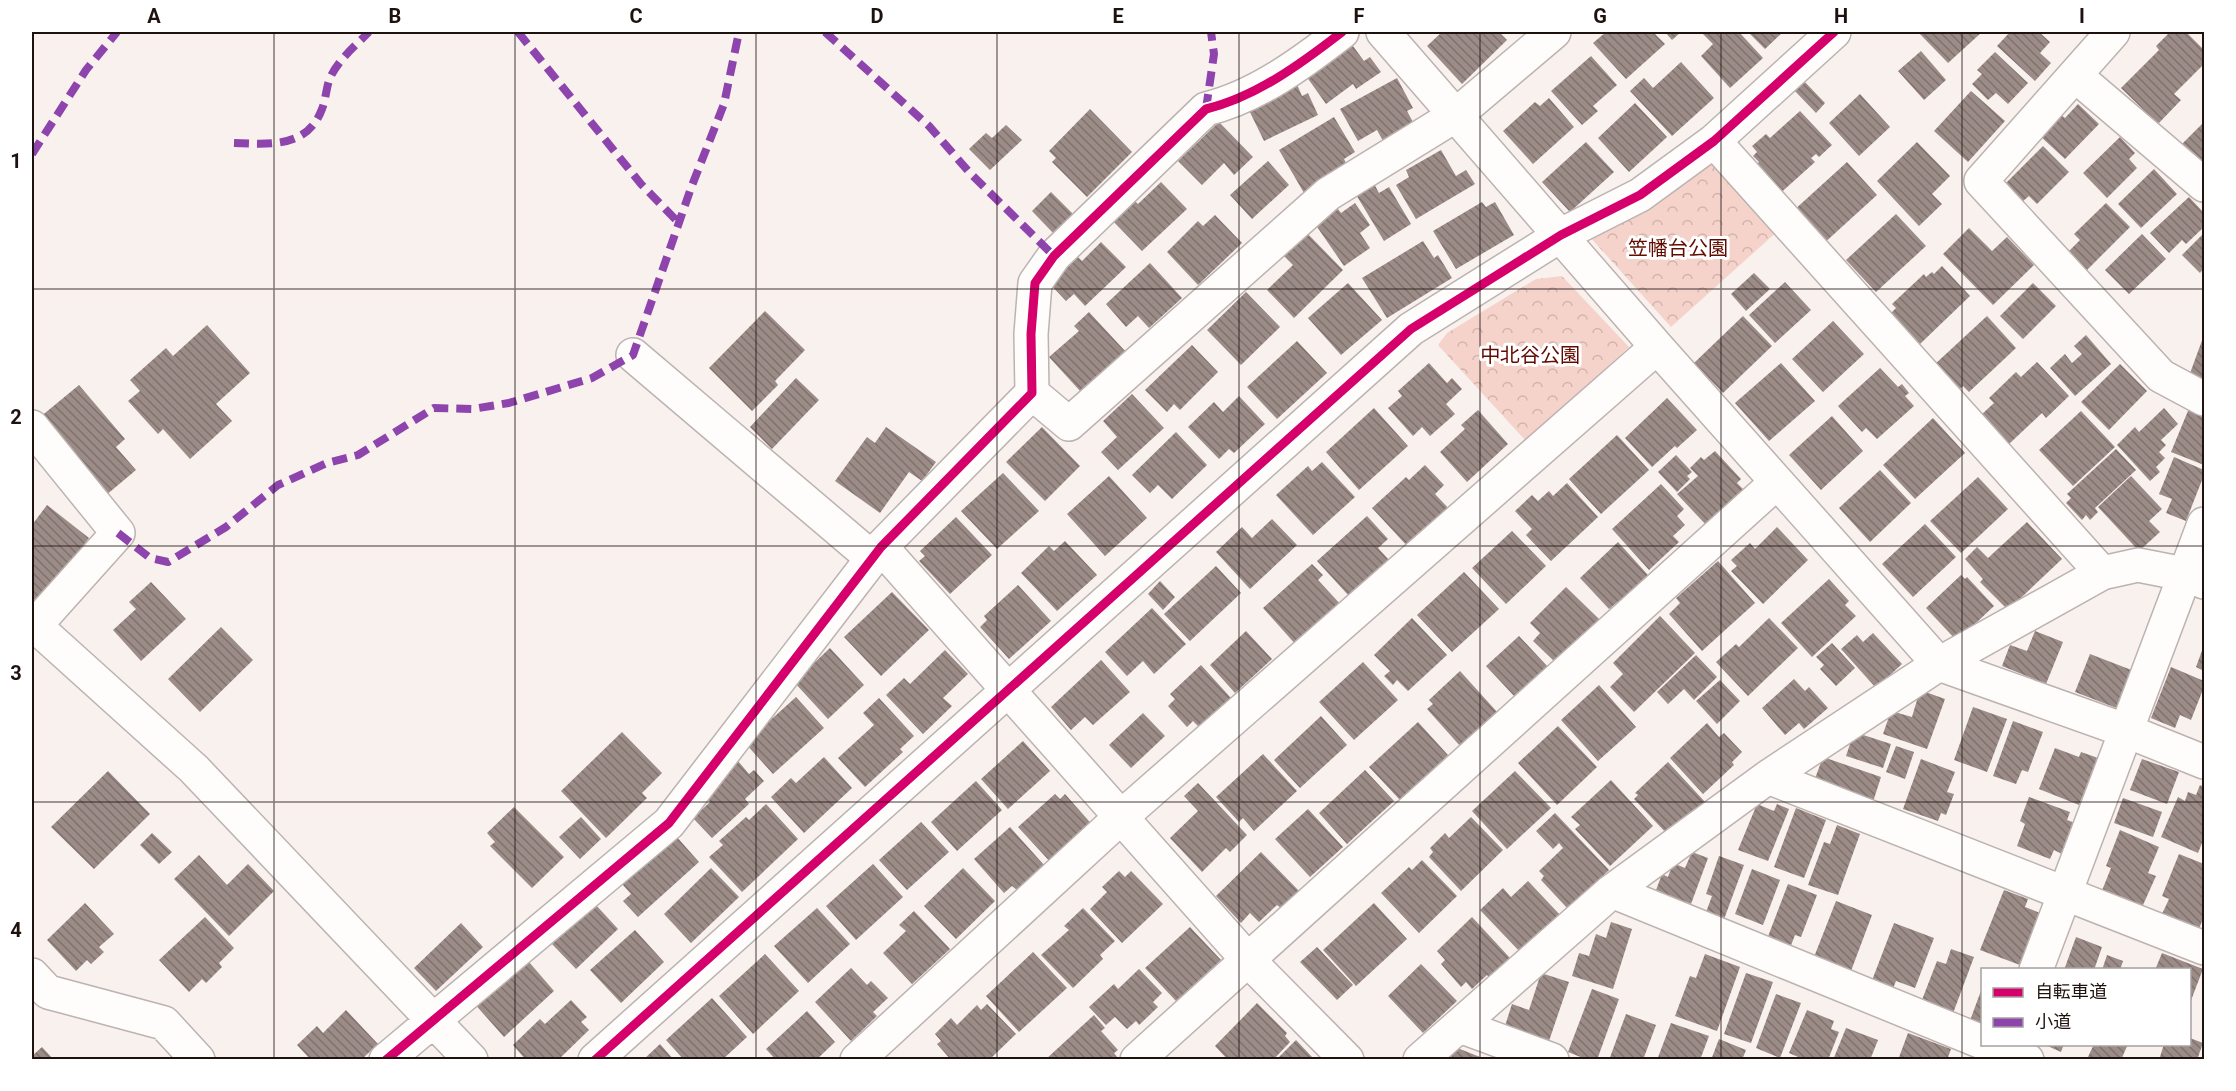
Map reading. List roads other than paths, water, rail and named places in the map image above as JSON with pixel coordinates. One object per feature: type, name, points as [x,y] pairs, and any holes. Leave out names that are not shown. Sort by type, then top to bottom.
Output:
[{"type":"street","points":[[386,1059],[669,823],[877,553],[1032,393],[1031,334],[1035,283],[1054,256],[1206,108],[1230,103],[1304,62],[1342,32]]},
{"type":"street","points":[[1383,32],[1657,347],[1939,664],[2127,731],[2205,762]]},
{"type":"street","points":[[1032,393],[1069,424],[1328,194],[1456,115],[1554,32]]},
{"type":"street","points":[[595,1059],[1411,329],[1561,236],[1640,195],[1714,141],[1834,32]]},
{"type":"street","points":[[2113,32],[1981,181],[2161,376],[2205,399]]},
{"type":"street","points":[[2076,76],[2205,185]]},
{"type":"street","points":[[1714,141],[2102,573]]},
{"type":"street","points":[[856,1059],[1120,818],[1657,347]]},
{"type":"street","points":[[633,355],[877,553],[1009,690],[1248,960],[1347,1059]]},
{"type":"street","points":[[32,427],[118,533],[33,626],[194,769],[471,1059]]},
{"type":"street","points":[[1137,1059],[1777,482]]},
{"type":"street","points":[[2036,968],[2127,731],[2194,578],[2205,524]]},
{"type":"street","points":[[1420,1059],[1612,891],[1768,777],[1939,664],[2102,573],[2138,565],[2194,578]]},
{"type":"street","points":[[1768,777],[2205,948]]},
{"type":"street","points":[[1612,891],[1981,1041]]},
{"type":"street","points":[[32,975],[48,992],[164,1023],[198,1059]]},
{"type":"street","points":[[1460,1026],[1552,1059]]},
{"type":"park label","name":"笠幡台公園","points":[[1678,248]]},
{"type":"park label","name":"中北谷公園","points":[[1530,355]]}]
